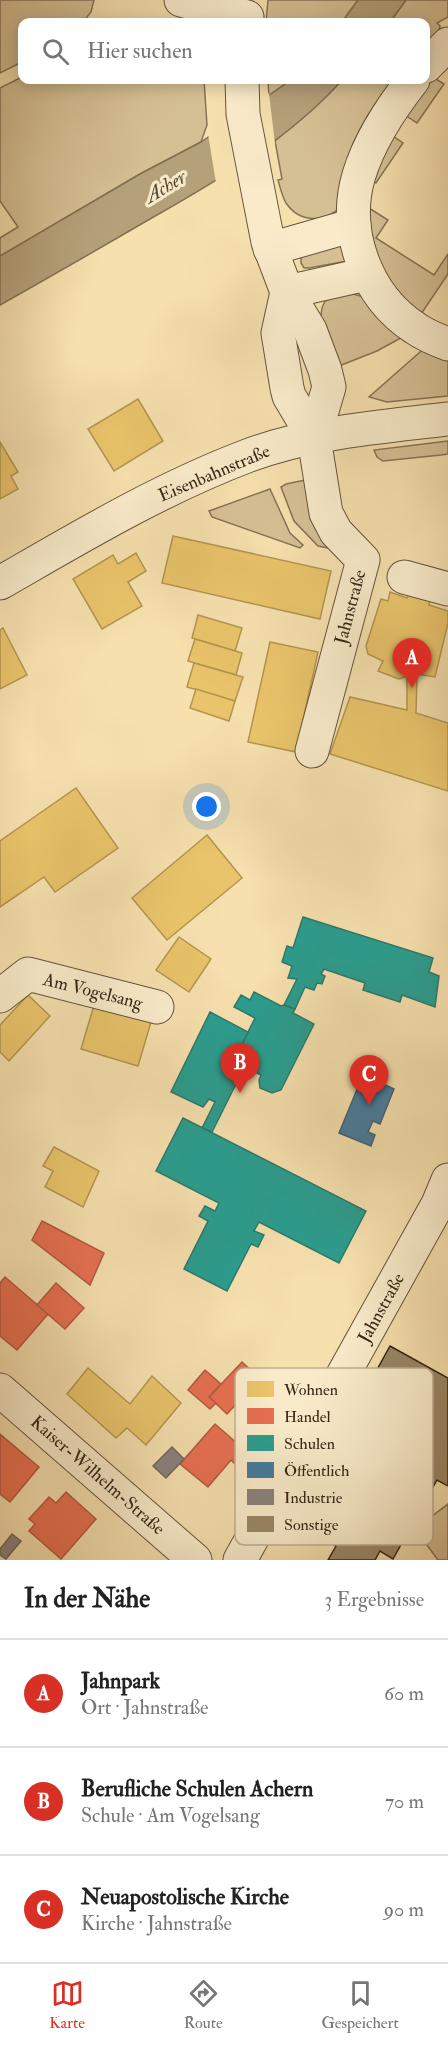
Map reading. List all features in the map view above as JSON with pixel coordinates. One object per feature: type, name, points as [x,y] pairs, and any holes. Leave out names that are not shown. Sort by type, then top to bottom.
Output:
[{"type":"street","points":[[181,0],[248,13]]},
{"type":"street","points":[[430,62],[448,44]]},
{"type":"street","points":[[242,84],[243,114],[255,185],[270,249],[287,292],[310,330],[328,378],[329,387],[314,438]]},
{"type":"street","points":[[411,84],[393,105],[368,153],[353,203],[354,225],[367,274],[382,297],[399,315],[422,333],[448,344]]},
{"type":"street","points":[[270,249],[354,225]]},
{"type":"street","points":[[287,292],[367,274]]},
{"type":"street","name":"Eisenbahnstraße","points":[[0,583],[121,513],[247,456],[314,438],[448,418]]},
{"type":"street","name":"Jahnstraße","points":[[312,751],[363,560],[336,532],[326,513],[314,438]]},
{"type":"street","points":[[404,577],[448,589]]},
{"type":"street","name":"Am Vogelsang","points":[[0,996],[28,974],[157,1007]]},
{"type":"street","name":"Jahnstraße","points":[[347,1368],[438,1204],[448,1180]]},
{"type":"street","name":"Kaiser-Wilhelm-Straße","points":[[0,1390],[195,1560]]},
{"type":"street","name":"Jahnstraße","points":[[240,1560],[248,1545]]},
{"type":"shaded area","points":[[0,0],[94,0],[91,12],[86,18],[18,18],[18,64],[0,73]]},
{"type":"shaded area","points":[[268,0],[358,0],[345,18],[266,18]]},
{"type":"shaded area","points":[[406,0],[448,0],[448,17],[437,23],[440,26],[437,43],[430,50],[430,18],[393,18]]},
{"type":"shaded area","points":[[430,75],[444,84],[417,123],[399,111],[420,84],[430,84]]},
{"type":"shaded area","points":[[18,79],[18,84],[204,84],[207,125],[201,142],[140,174],[0,256],[0,238],[18,227],[0,201],[0,88]]},
{"type":"shaded area","points":[[268,84],[286,84],[269,97]]},
{"type":"shaded area","points":[[338,84],[401,84],[343,204],[330,215],[307,218],[292,210],[283,197],[278,180],[282,179],[275,141]]},
{"type":"shaded area","points":[[387,132],[403,143],[376,183],[367,176]]},
{"type":"shaded area","points":[[361,203],[388,220],[376,238],[434,275],[448,254],[448,274],[417,320],[389,293]]},
{"type":"shaded area","points":[[348,242],[353,260],[309,268],[304,268],[301,263],[304,255]]},
{"type":"shaded area","points":[[353,294],[368,298],[408,334],[377,351],[339,366],[324,334],[322,309],[325,301]]},
{"type":"shaded area","points":[[428,345],[448,353],[448,396],[387,402],[369,397]]},
{"type":"shaded area","points":[[448,441],[448,454],[441,455],[383,461],[377,457],[374,450]]},
{"type":"shaded area","points":[[305,480],[333,549],[318,546],[294,521],[281,487]]},
{"type":"shaded area","points":[[270,489],[290,533],[303,545],[300,548],[212,517],[209,511]]},
{"type":"shaded area","points":[[448,1504],[448,1560],[438,1560],[427,1545],[433,1545],[433,1515]]},
{"type":"water","points":[[358,0],[406,0],[393,18],[345,18]]},
{"type":"water","name":"Acher","points":[[285,84],[338,84],[321,102],[274,142],[222,176],[0,305],[0,256],[140,174],[201,142]]},
{"type":"pier","points":[[269,93],[275,144],[216,183],[208,134]]},
{"type":"building: Wohnen","points":[[138,399],[163,441],[114,471],[88,429]]},
{"type":"building: Wohnen","points":[[0,442],[18,472],[11,476],[18,489],[0,499]]},
{"type":"building: Wohnen","points":[[173,536],[331,571],[320,619],[162,583]]},
{"type":"building: Wohnen","points":[[136,553],[146,571],[128,582],[142,606],[102,629],[73,579],[113,555],[118,564]]},
{"type":"building: Wohnen","points":[[390,592],[407,598],[409,593],[430,600],[429,605],[448,611],[448,623],[435,677],[417,674],[416,713],[448,723],[448,791],[330,754],[350,697],[407,710],[407,676],[399,679],[378,671],[383,661],[368,654],[366,646],[381,599],[388,601]]},
{"type":"building: Wohnen","points":[[198,615],[242,628],[235,651],[192,638]]},
{"type":"building: Wohnen","points":[[3,628],[27,675],[0,689],[0,630]]},
{"type":"building: Wohnen","points":[[195,639],[242,653],[236,675],[188,661]]},
{"type":"building: Wohnen","points":[[270,642],[318,652],[296,752],[248,742]]},
{"type":"building: Wohnen","points":[[194,663],[243,677],[235,701],[187,687]]},
{"type":"building: Wohnen","points":[[196,689],[235,701],[229,721],[190,708]]},
{"type":"building: Wohnen","points":[[76,788],[118,848],[55,892],[44,877],[0,907],[0,841]]},
{"type":"building: Wohnen","points":[[207,835],[242,878],[167,940],[132,898]]},
{"type":"building: Wohnen","points":[[179,937],[211,959],[189,992],[156,970]]},
{"type":"building: Wohnen","points":[[28,995],[50,1016],[9,1061],[0,1052],[0,1025]]},
{"type":"building: Wohnen","points":[[94,1005],[151,1022],[138,1066],[81,1049]]},
{"type":"building: Wohnen","points":[[54,1147],[99,1171],[83,1207],[45,1187],[53,1171],[43,1166]]},
{"type":"building: Wohnen","points":[[88,1368],[130,1404],[152,1376],[181,1403],[146,1445],[127,1428],[116,1438],[67,1394]]},
{"type":"building: Handel","points":[[42,1221],[104,1253],[90,1285],[32,1240]]},
{"type":"building: Handel","points":[[5,1277],[48,1314],[17,1350],[0,1336],[0,1283]]},
{"type":"building: Handel","points":[[56,1283],[84,1308],[65,1329],[37,1305]]},
{"type":"building: Handel","points":[[242,1362],[248,1368],[236,1368]]},
{"type":"building: Handel","points":[[235,1369],[235,1406],[227,1414],[209,1397]]},
{"type":"building: Handel","points":[[205,1370],[221,1384],[209,1397],[216,1403],[210,1409],[188,1390]]},
{"type":"building: Handel","points":[[215,1424],[235,1442],[235,1464],[231,1460],[208,1487],[180,1464]]},
{"type":"building: Handel","points":[[0,1434],[39,1467],[10,1502],[0,1494]]},
{"type":"building: Handel","points":[[66,1492],[96,1519],[61,1559],[29,1531],[35,1524],[29,1519],[49,1497],[56,1503]]},
{"type":"building: Schulen","points":[[303,917],[433,958],[429,972],[439,976],[435,1007],[402,995],[400,1002],[363,990],[365,983],[324,969],[321,974],[325,976],[322,984],[317,983],[314,990],[305,987],[295,1009],[284,1005],[297,979],[288,978],[292,966],[282,962],[287,946],[293,948]]},
{"type":"building: Schulen","points":[[254,992],[281,1006],[295,1009],[293,1013],[314,1024],[281,1090],[272,1093],[260,1088],[261,1075],[233,1062],[255,1018],[234,1007],[241,995],[250,1000]]},
{"type":"building: Schulen","points":[[210,1012],[248,1032],[229,1072],[240,1076],[212,1132],[202,1128],[215,1102],[209,1099],[203,1107],[171,1092]]},
{"type":"building: Schulen","points":[[183,1118],[366,1211],[339,1263],[259,1222],[254,1231],[264,1235],[258,1247],[251,1244],[227,1291],[184,1269],[208,1221],[199,1216],[205,1206],[215,1211],[219,1203],[156,1171]]},
{"type":"building: Öffentlich","points":[[363,1075],[394,1089],[380,1124],[373,1121],[368,1132],[375,1135],[371,1146],[339,1133]]},
{"type":"building: Industrie","points":[[172,1447],[184,1459],[166,1478],[153,1466]]},
{"type":"building: Industrie","points":[[12,1534],[21,1541],[6,1559],[0,1555],[0,1549]]},
{"type":"building: Sonstige","points":[[390,1346],[430,1368],[378,1368]]},
{"type":"building: Sonstige","points":[[433,1370],[448,1378],[448,1486],[437,1480],[433,1487]]},
{"type":"building: Sonstige","points":[[334,1545],[401,1545],[393,1559],[380,1551],[375,1560],[328,1560],[336,1546]]},
{"type":"place","name":"Jahnpark","points":[[412,688]]},
{"type":"place","name":"Berufliche Schulen Achern","points":[[240,1093]]},
{"type":"place","name":"Neuapostolische Kirche","points":[[369,1105]]}]
